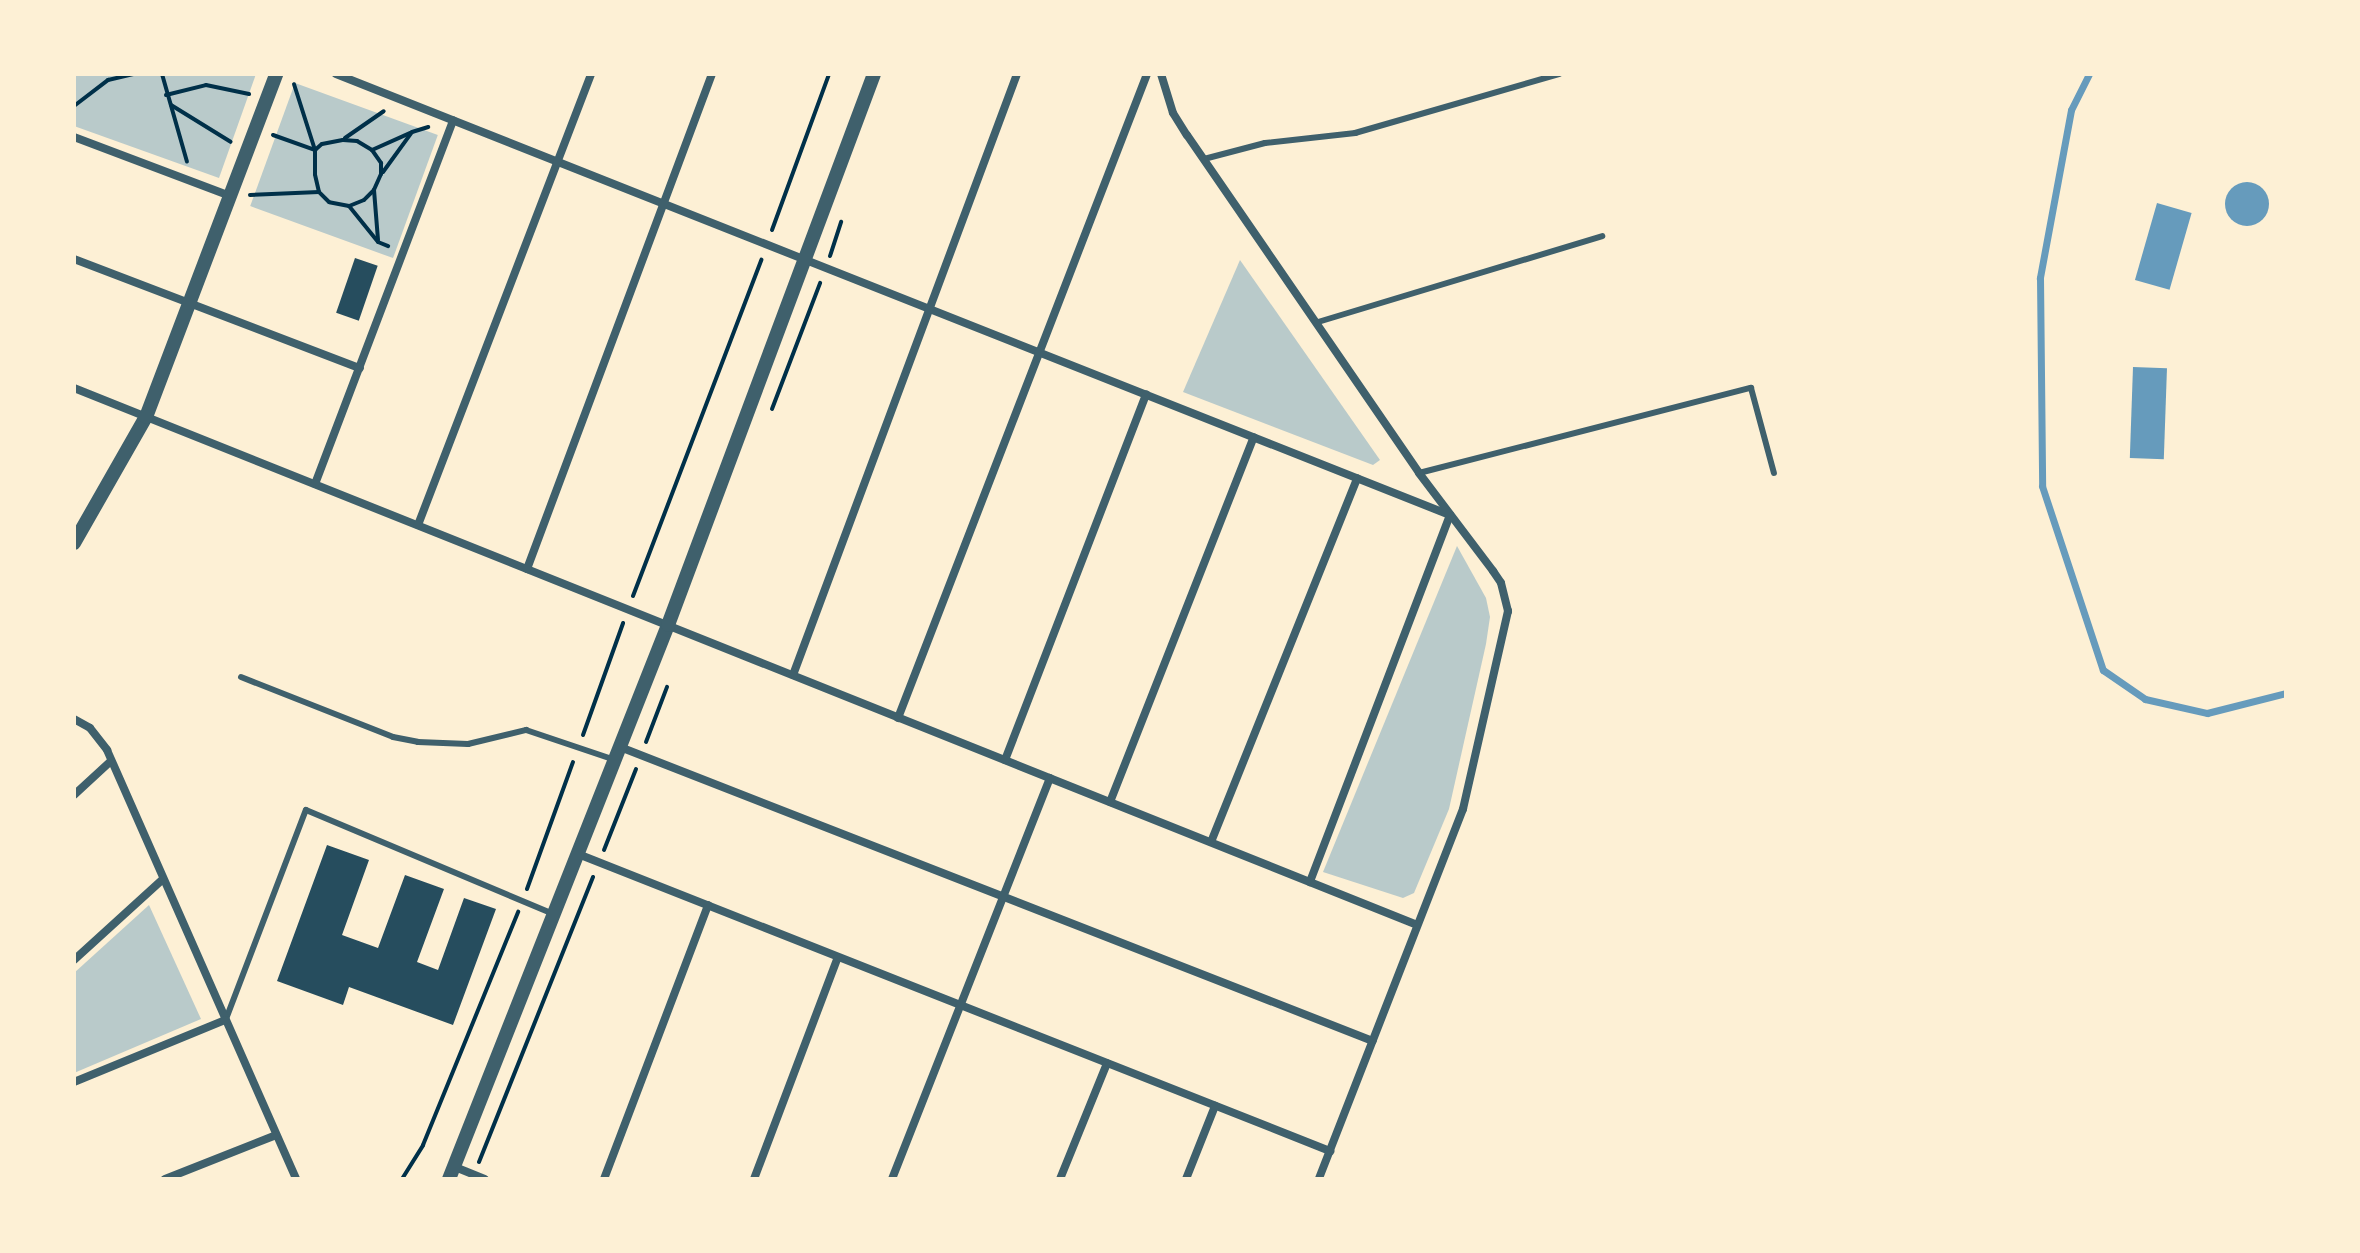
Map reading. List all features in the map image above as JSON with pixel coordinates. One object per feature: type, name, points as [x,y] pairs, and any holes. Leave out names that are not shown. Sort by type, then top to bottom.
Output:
[{"type":"street","points":[[74,543],[146,417],[276,74]]},
{"type":"street","points":[[336,74],[1450,515]]},
{"type":"street","points":[[418,525],[591,74]]},
{"type":"street","points":[[527,569],[712,74]]},
{"type":"street","points":[[485,1179],[452,1173],[668,625],[874,74]]},
{"type":"street","points":[[793,675],[1017,74]]},
{"type":"street","points":[[898,718],[1147,74]]},
{"type":"street","points":[[1161,74],[1173,113],[1419,473],[1501,583],[1506,597],[1508,624],[1463,809],[1319,1179]]},
{"type":"street","points":[[315,484],[453,120]]},
{"type":"street","points":[[74,137],[230,196]]},
{"type":"street","points":[[74,259],[360,368]]},
{"type":"street","points":[[74,388],[1417,925]]},
{"type":"street","points":[[1005,760],[1146,394]]},
{"type":"street","points":[[1110,802],[1254,437]]},
{"type":"street","points":[[1211,842],[1357,478]]},
{"type":"street","points":[[1310,882],[1450,515]]},
{"type":"street","points":[[74,719],[101,740],[296,1179]]},
{"type":"street","points":[[617,754],[1003,896],[1373,1041]]},
{"type":"street","points":[[74,795],[111,761]]},
{"type":"street","points":[[892,1179],[1050,778]]},
{"type":"street","points":[[578,854],[1330,1151]]},
{"type":"street","points":[[74,960],[163,879]]},
{"type":"street","points":[[604,1179],[708,905]]},
{"type":"street","points":[[754,1179],[838,957]]},
{"type":"street","points":[[74,1082],[225,1020]]},
{"type":"street","points":[[1060,1179],[1107,1063]]},
{"type":"street","points":[[1186,1179],[1215,1106]]},
{"type":"street","points":[[165,1179],[276,1135]]},
{"type":"lane","points":[[1204,159],[1265,143],[1355,133],[1560,74]]},
{"type":"lane","points":[[1318,322],[1602,236]]},
{"type":"lane","points":[[1419,473],[1751,388],[1774,473]]},
{"type":"lane","points":[[241,677],[393,737],[418,742],[468,744],[526,730],[578,747],[617,754]]},
{"type":"lane","points":[[225,1020],[306,810],[554,914]]},
{"type":"path","points":[[74,106],[108,80],[133,74]]},
{"type":"path","points":[[162,74],[195,183]]},
{"type":"path","points":[[290,74],[315,150],[319,192],[329,202],[349,206],[364,200],[374,190],[381,174],[412,132]]},
{"type":"path","points":[[402,1179],[423,1145],[523,900],[628,609],[829,74]]},
{"type":"path","points":[[166,95],[206,85],[266,99]]},
{"type":"path","points":[[343,140],[400,99]]},
{"type":"path","points":[[169,104],[248,149]]},
{"type":"path","points":[[372,150],[412,132],[453,120]]},
{"type":"path","points":[[255,129],[315,150]]},
{"type":"path","points":[[315,150],[322,144],[357,141],[372,150],[381,163],[381,174]]},
{"type":"path","points":[[374,190],[378,242]]},
{"type":"path","points":[[230,196],[319,192]]},
{"type":"path","points":[[349,206],[378,242],[403,252]]},
{"type":"shaded area","points":[[74,74],[256,74],[219,178],[74,126]]},
{"type":"shaded area","points":[[295,83],[438,135],[393,258],[250,206]]},
{"type":"shaded area","points":[[1240,260],[1380,460],[1373,465],[1183,392]]},
{"type":"shaded area","points":[[1457,546],[1486,598],[1490,617],[1486,644],[1449,809],[1414,893],[1403,898],[1323,872]]},
{"type":"shaded area","points":[[149,905],[201,1019],[74,1073],[74,973]]},
{"type":"water","points":[[2247,182],[2263,188],[2269,204],[2263,220],[2247,226],[2231,220],[2225,204],[2231,188]]},
{"type":"water","points":[[2157,203],[2192,213],[2170,290],[2135,280]]},
{"type":"water","points":[[2133,367],[2167,368],[2164,459],[2130,458]]},
{"type":"building","points":[[355,258],[378,266],[359,321],[336,313]]},
{"type":"building","points":[[327,845],[369,860],[342,935],[378,948],[405,875],[444,889],[417,962],[438,970],[464,898],[496,909],[453,1025],[349,987],[343,1005],[277,981]]},
{"type":"waterway","points":[[2089,74],[2071,110],[2040,278],[2042,486],[2103,670],[2145,699],[2207,713],[2286,693]]}]
